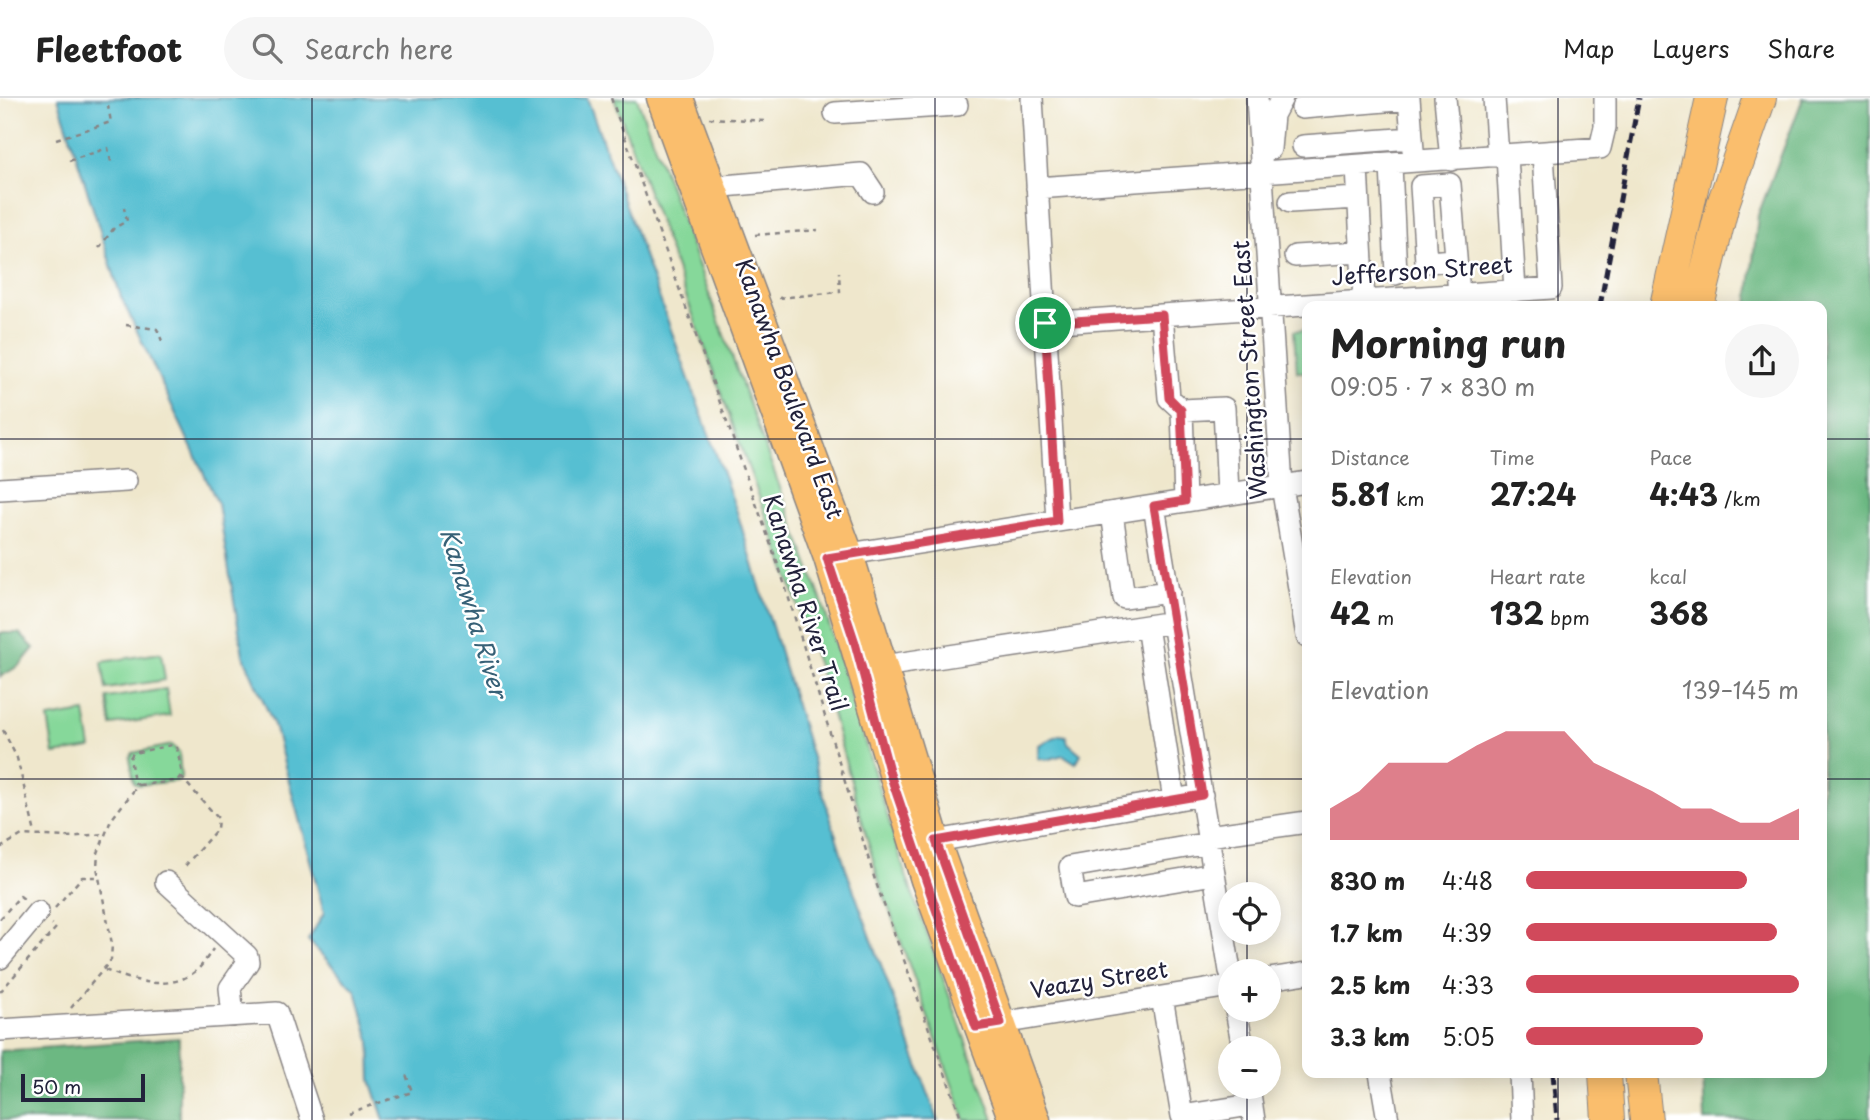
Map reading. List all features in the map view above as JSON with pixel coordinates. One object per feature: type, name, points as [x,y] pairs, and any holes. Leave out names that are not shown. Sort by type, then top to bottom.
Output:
[{"type":"highway","points":[[1667,301],[1712,98]]},
{"type":"highway","points":[[1699,301],[1723,204],[1760,98]]},
{"type":"highway","points":[[1605,1078],[1608,1120]]},
{"type":"highway","points":[[1642,1078],[1646,1120]]},
{"type":"main road","name":"Kanawha Boulevard East","points":[[660,98],[883,666],[989,1025],[1012,1120]]},
{"type":"main road","name":"Kanawha Boulevard East","points":[[680,98],[839,556],[855,643],[890,774],[989,1025],[1037,1120]]},
{"type":"street","points":[[1032,98],[1057,521]]},
{"type":"street","name":"Washington Street East","points":[[1257,98],[1282,486],[1302,577]]},
{"type":"street","points":[[1262,174],[1270,151],[1273,115],[1282,98]]},
{"type":"street","points":[[1445,98],[1451,160]]},
{"type":"street","points":[[1494,98],[1515,290]]},
{"type":"street","points":[[1037,188],[1600,148],[1605,127],[1605,98]]},
{"type":"street","points":[[1302,108],[1409,99],[1414,163]]},
{"type":"street","points":[[835,113],[905,103],[957,105]]},
{"type":"street","points":[[1303,146],[1412,138]]},
{"type":"street","name":"Jefferson Street","points":[[1364,301],[1459,294],[1486,299],[1515,290],[1551,288],[1543,153]]},
{"type":"street","points":[[1391,164],[1396,274]]},
{"type":"street","points":[[1357,167],[1364,301]]},
{"type":"street","points":[[713,187],[861,174],[873,192]]},
{"type":"street","points":[[1290,202],[1359,206],[1393,213]]},
{"type":"street","points":[[1295,256],[1362,252]]},
{"type":"street","points":[[1456,260],[1459,294]]},
{"type":"street","name":"Jefferson Street","points":[[1045,323],[1302,305]]},
{"type":"street","points":[[1162,315],[1169,398],[1181,410],[1185,501]]},
{"type":"street","points":[[1181,410],[1224,408],[1228,494]]},
{"type":"street","points":[[0,489],[126,481]]},
{"type":"street","points":[[839,556],[1302,483]]},
{"type":"street","points":[[1154,506],[1228,959]]},
{"type":"street","points":[[1112,513],[1124,598],[1168,592]]},
{"type":"street","points":[[883,666],[1173,622]]},
{"type":"street","points":[[1147,626],[1174,800]]},
{"type":"street","points":[[936,841],[1202,795]]},
{"type":"street","points":[[1214,874],[1075,897],[1070,867],[1302,823]]},
{"type":"street","points":[[166,881],[247,957],[247,962],[230,988],[233,1016]]},
{"type":"street","points":[[0,958],[47,910]]},
{"type":"street","points":[[1281,977],[1302,974]]},
{"type":"street","name":"Veazy Street","points":[[989,1025],[1218,988]]},
{"type":"street","points":[[1162,996],[1182,1116],[1246,1113]]},
{"type":"street","points":[[0,1030],[276,1013],[312,1120]]},
{"type":"street","points":[[1381,1078],[1388,1120]]},
{"type":"street","points":[[1520,1078],[1522,1120]]},
{"type":"path","name":"Kanawha River Trail","points":[[611,98],[778,565],[875,880],[962,1120]]},
{"type":"path","points":[[56,139],[111,122],[108,106]]},
{"type":"path","points":[[706,117],[766,121]]},
{"type":"path","points":[[69,161],[108,148],[112,166]]},
{"type":"path","points":[[99,247],[114,228],[127,221],[124,208]]},
{"type":"path","points":[[749,236],[818,230]]},
{"type":"path","points":[[772,299],[840,292],[839,272]]},
{"type":"path","points":[[127,325],[158,329],[162,341]]},
{"type":"path","points":[[3,730],[17,758],[35,834]]},
{"type":"path","points":[[138,785],[134,782],[130,758],[133,753],[172,746],[179,753],[181,777],[216,814],[219,825],[185,866]]},
{"type":"path","points":[[63,1026],[67,1012],[111,960],[112,944],[99,877],[98,853],[111,820],[138,785],[177,781],[181,777]]},
{"type":"path","points":[[0,848],[9,840],[35,834],[67,838],[105,834]]},
{"type":"path","points":[[47,910],[82,877],[99,877]]},
{"type":"path","points":[[105,970],[146,983],[179,978],[194,972],[224,935]]},
{"type":"path","points":[[348,1113],[412,1092],[405,1071]]},
{"type":"green space","points":[[614,98],[637,98],[822,602],[904,870],[994,1120],[965,1120],[879,881],[822,678],[789,579]]},
{"type":"green space","points":[[1803,98],[1870,98],[1870,1120],[1705,1120],[1703,1078],[1827,1078],[1827,301],[1749,301],[1758,215]]},
{"type":"green space","points":[[1302,330],[1302,372],[1297,372],[1294,331]]},
{"type":"green space","points":[[0,633],[19,633],[34,648],[20,665],[0,677]]},
{"type":"green space","points":[[161,653],[165,680],[106,689],[102,662]]},
{"type":"green space","points":[[166,689],[170,716],[111,725],[107,698]]},
{"type":"green space","points":[[85,712],[91,748],[54,754],[48,718]]},
{"type":"green space","points":[[172,745],[179,753],[181,777],[177,781],[138,785],[134,782],[130,758],[133,753]]},
{"type":"green space","points":[[179,1038],[179,1120],[0,1120],[0,1051]]},
{"type":"water","name":"Kanawha River","points":[[58,98],[587,98],[737,512],[847,872],[938,1120],[384,1120],[371,1080],[370,1040],[356,991],[308,940],[324,913],[274,725],[243,655],[218,504],[121,297]]},
{"type":"water","points":[[1059,735],[1066,736],[1068,743],[1081,754],[1076,763],[1063,755],[1046,760],[1038,758],[1039,745]]},
{"type":"railway","points":[[1601,301],[1639,98]]},
{"type":"railway","points":[[1553,1078],[1557,1120]]},
{"type":"route","points":[[1162,315],[1169,398],[1181,410],[1185,501],[1154,506],[1202,795],[936,841],[1001,1023],[976,1027],[890,774],[855,643],[827,558],[1057,521],[1045,323],[1162,315]]}]
